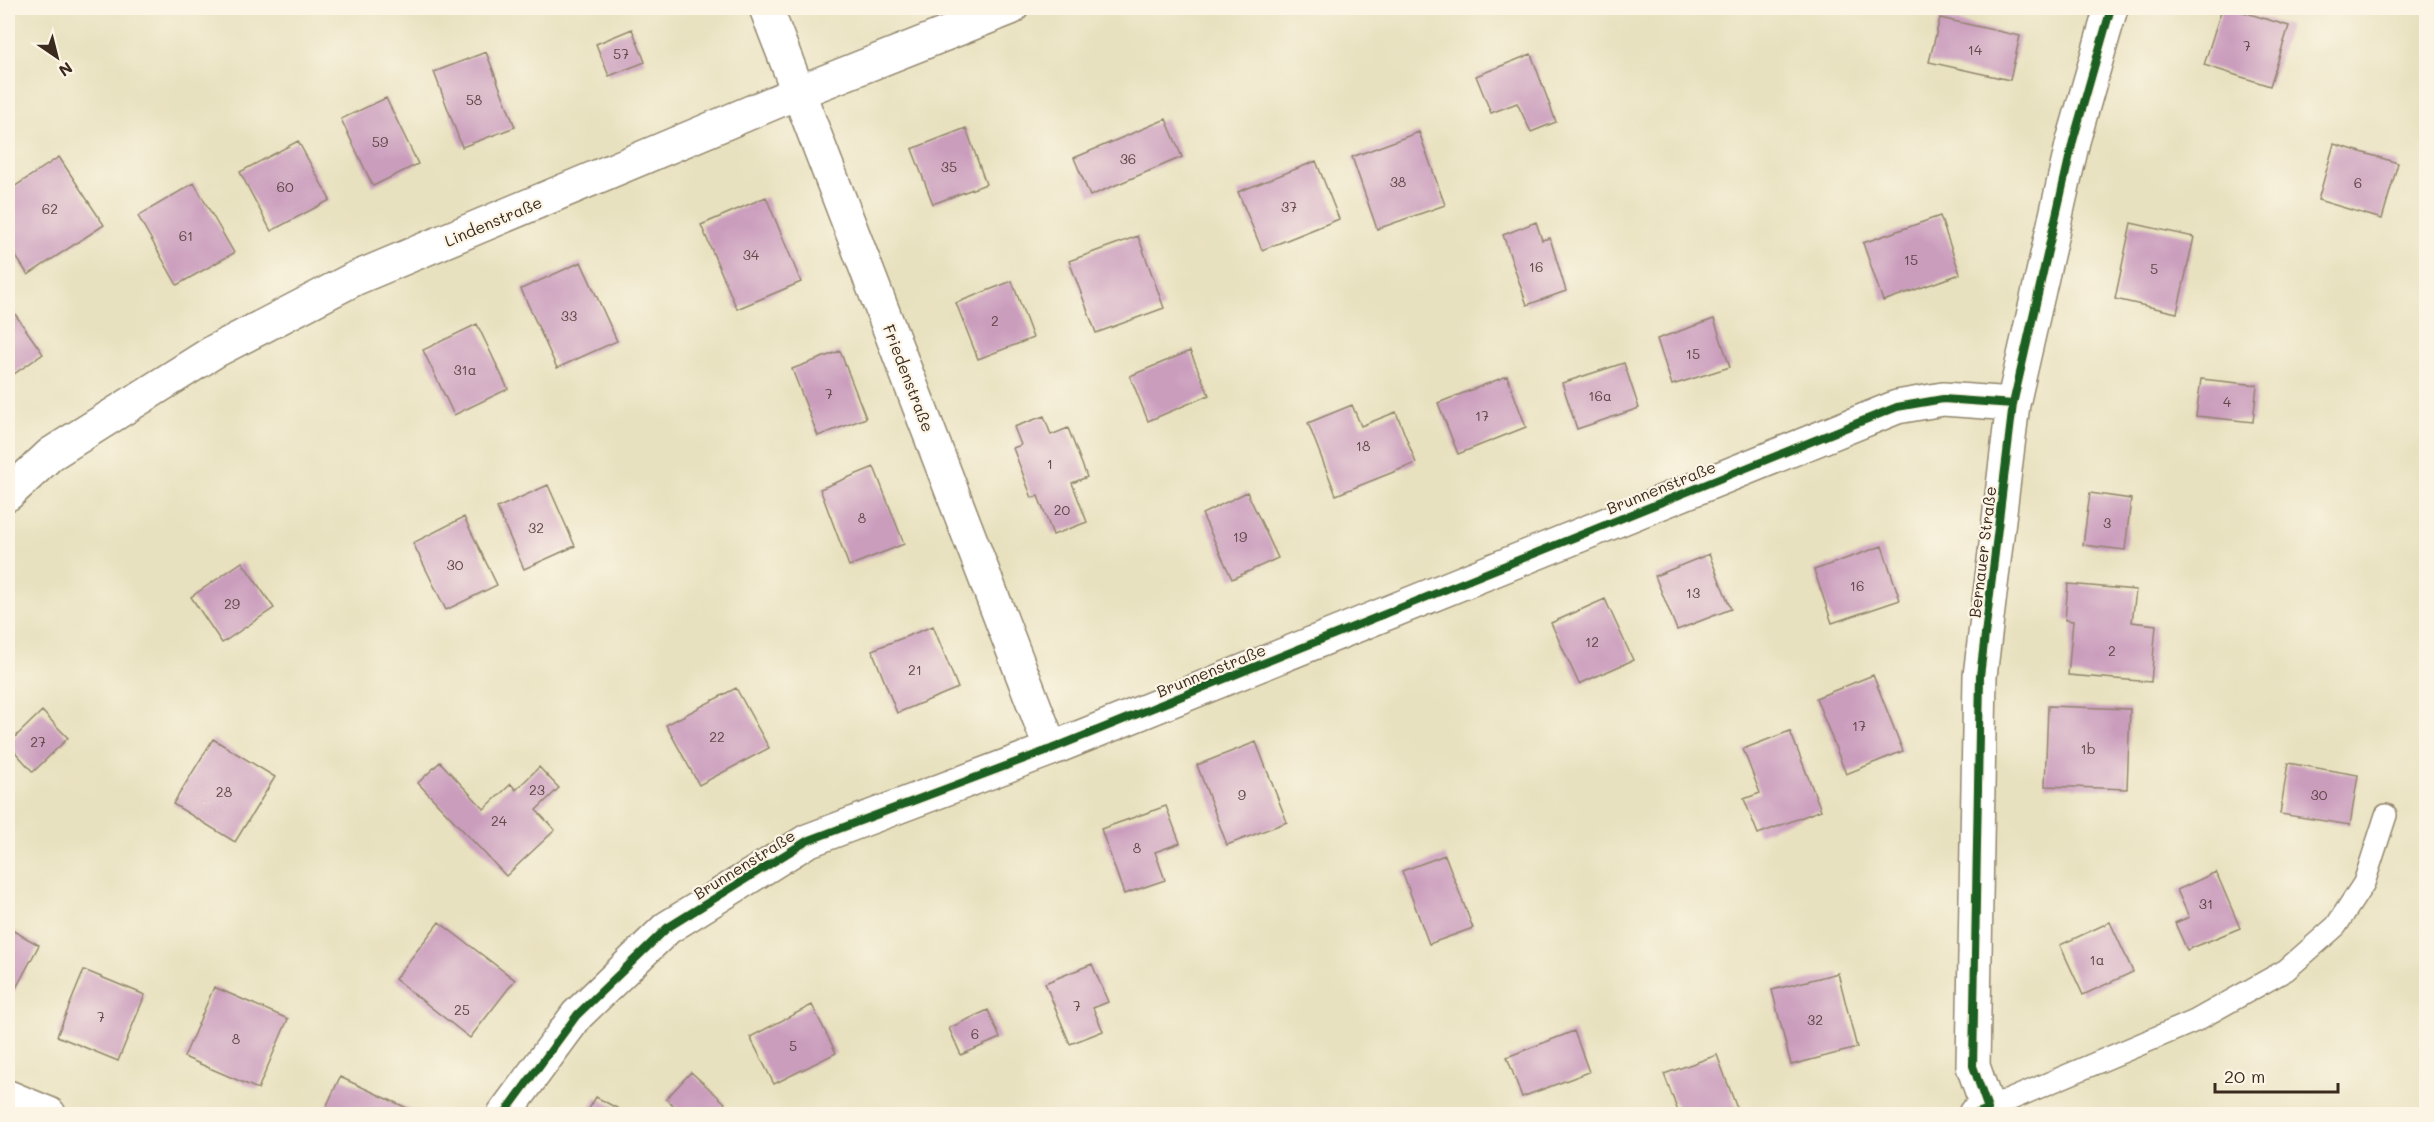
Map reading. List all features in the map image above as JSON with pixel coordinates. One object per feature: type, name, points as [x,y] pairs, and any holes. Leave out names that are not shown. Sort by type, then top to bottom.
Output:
[{"type":"street","name":"Friedenstraße","points":[[766,8],[1051,749]]},
{"type":"street","name":"Lindenstraße","points":[[8,494],[51,454],[215,351],[354,279],[799,92],[1011,8]]},
{"type":"street","name":"Bernauer Straße","points":[[1982,1112],[1972,1066],[1980,676],[2013,404],[2073,141],[2110,8]]},
{"type":"street","name":"Brunnenstraße","points":[[504,1114],[577,1015],[667,928],[807,841],[1051,749],[1897,406],[1943,399],[2013,404]]},
{"type":"street","points":[[8,1097],[49,1114]]},
{"type":"lane","points":[[1982,1112],[2195,1021],[2286,970],[2336,926],[2364,882],[2386,815]]},
{"type":"building","points":[[2222,8],[2230,8],[2289,26],[2270,86],[2204,65]]},
{"type":"building","points":[[1940,18],[2020,36],[2010,80],[1929,62]]},
{"type":"building","points":[[632,29],[645,62],[609,76],[596,44]]},
{"type":"building","points":[[486,52],[515,127],[462,147],[434,72]]},
{"type":"building","points":[[1531,54],[1556,122],[1531,132],[1517,103],[1491,113],[1476,76]]},
{"type":"building","points":[[386,98],[418,164],[373,186],[341,119]]},
{"type":"building","points":[[1166,119],[1182,157],[1090,196],[1074,158]]},
{"type":"building","points":[[966,128],[986,184],[933,204],[912,149]]},
{"type":"building","points":[[1419,132],[1445,205],[1377,229],[1352,157]]},
{"type":"building","points":[[298,141],[330,200],[271,231],[240,172]]},
{"type":"building","points":[[2334,144],[2398,163],[2382,219],[2318,200]]},
{"type":"building","points":[[59,157],[104,225],[28,275],[8,244],[8,191]]},
{"type":"building","points":[[1316,161],[1339,219],[1262,250],[1238,192]]},
{"type":"building","points":[[194,183],[234,253],[177,285],[138,216]]},
{"type":"building","points":[[766,197],[801,282],[737,309],[701,225]]},
{"type":"building","points":[[1940,216],[1960,274],[1883,301],[1863,243]]},
{"type":"building","points":[[1536,222],[1542,240],[1550,238],[1566,291],[1527,305],[1503,235]]},
{"type":"building","points":[[2131,223],[2194,237],[2177,313],[2115,299]]},
{"type":"building","points":[[1138,236],[1164,308],[1096,333],[1069,261]]},
{"type":"building","points":[[581,262],[617,341],[557,368],[521,289]]},
{"type":"building","points":[[1012,281],[1033,338],[978,359],[956,303]]},
{"type":"building","points":[[8,304],[43,354],[8,378]]},
{"type":"building","points":[[1714,319],[1730,367],[1672,385],[1657,339]]},
{"type":"building","points":[[477,324],[508,389],[454,415],[423,350]]},
{"type":"building","points":[[840,351],[866,418],[818,436],[792,369]]},
{"type":"building","points":[[1190,351],[1209,395],[1148,421],[1130,376]]},
{"type":"building","points":[[1624,363],[1639,408],[1577,429],[1562,383]]},
{"type":"building","points":[[1507,376],[1526,427],[1458,454],[1438,403]]},
{"type":"building","points":[[2201,379],[2257,385],[2253,422],[2196,416]]},
{"type":"building","points":[[1352,405],[1361,426],[1396,412],[1416,463],[1336,495],[1308,423]]},
{"type":"building","points":[[1044,416],[1051,435],[1068,428],[1087,477],[1072,483],[1087,522],[1053,535],[1038,496],[1032,498],[1013,448],[1021,445],[1014,427]]},
{"type":"building","points":[[874,467],[904,544],[849,566],[820,489]]},
{"type":"building","points":[[548,485],[575,546],[524,569],[497,508]]},
{"type":"building","points":[[1247,492],[1278,558],[1232,579],[1202,514]]},
{"type":"building","points":[[2090,493],[2131,499],[2125,550],[2083,545]]},
{"type":"building","points":[[464,517],[497,585],[446,610],[413,543]]},
{"type":"building","points":[[1882,546],[1900,600],[1832,623],[1814,570]]},
{"type":"building","points":[[1709,554],[1731,609],[1677,630],[1655,576]]},
{"type":"building","points":[[242,562],[274,608],[222,643],[191,597]]},
{"type":"building","points":[[2068,584],[2136,590],[2132,622],[2156,625],[2151,682],[2068,675],[2073,621],[2065,620]]},
{"type":"building","points":[[1605,599],[1633,660],[1579,684],[1551,623]]},
{"type":"building","points":[[933,626],[958,688],[897,713],[872,650]]},
{"type":"building","points":[[1873,675],[1903,751],[1846,774],[1816,698]]},
{"type":"building","points":[[736,688],[769,748],[699,785],[666,725]]},
{"type":"building","points":[[2048,706],[2130,709],[2127,789],[2045,786]]},
{"type":"building","points":[[42,711],[68,738],[33,772],[8,744]]},
{"type":"building","points":[[1790,731],[1821,810],[1758,834],[1744,799],[1760,793],[1743,749]]},
{"type":"building","points":[[213,739],[275,777],[235,842],[173,804]]},
{"type":"building","points":[[1256,742],[1287,822],[1227,845],[1197,765]]},
{"type":"building","points":[[440,762],[484,809],[511,784],[516,790],[539,767],[559,788],[536,810],[555,830],[506,876],[418,783]]},
{"type":"building","points":[[2288,763],[2358,775],[2350,825],[2280,814]]},
{"type":"building","points":[[1166,806],[1180,843],[1155,852],[1165,880],[1124,894],[1101,829]]},
{"type":"building","points":[[1445,855],[1473,928],[1429,944],[1402,871]]},
{"type":"building","points":[[2216,872],[2240,928],[2187,950],[2175,923],[2189,917],[2177,890]]},
{"type":"building","points":[[439,922],[515,980],[470,1038],[395,979]]},
{"type":"building","points":[[2110,922],[2133,972],[2083,995],[2060,945]]},
{"type":"building","points":[[8,928],[39,945],[8,1003]]},
{"type":"building","points":[[1092,964],[1108,1002],[1093,1008],[1103,1031],[1070,1044],[1045,983]]},
{"type":"building","points":[[84,970],[145,995],[118,1061],[57,1036]]},
{"type":"building","points":[[1838,973],[1857,1048],[1791,1065],[1772,990]]},
{"type":"building","points":[[214,987],[288,1019],[258,1089],[184,1057]]},
{"type":"building","points":[[812,1005],[836,1053],[774,1084],[750,1037]]},
{"type":"building","points":[[988,1010],[1000,1038],[961,1055],[949,1028]]},
{"type":"building","points":[[1574,1031],[1589,1072],[1522,1097],[1507,1057]]},
{"type":"building","points":[[1717,1055],[1739,1114],[1679,1114],[1664,1074]]},
{"type":"building","points":[[691,1072],[725,1103],[715,1114],[684,1114],[666,1099]]},
{"type":"building","points":[[340,1077],[420,1114],[323,1114]]},
{"type":"building","points":[[596,1097],[628,1114],[586,1114]]},
{"type":"cycle path","points":[[1975,1114],[1988,1109],[1973,1066],[1980,676],[2013,404],[2073,141],[2111,8]]},
{"type":"cycle path","points":[[504,1114],[577,1015],[667,928],[807,841],[1051,749],[1897,407],[1943,399],[2013,404]]}]
